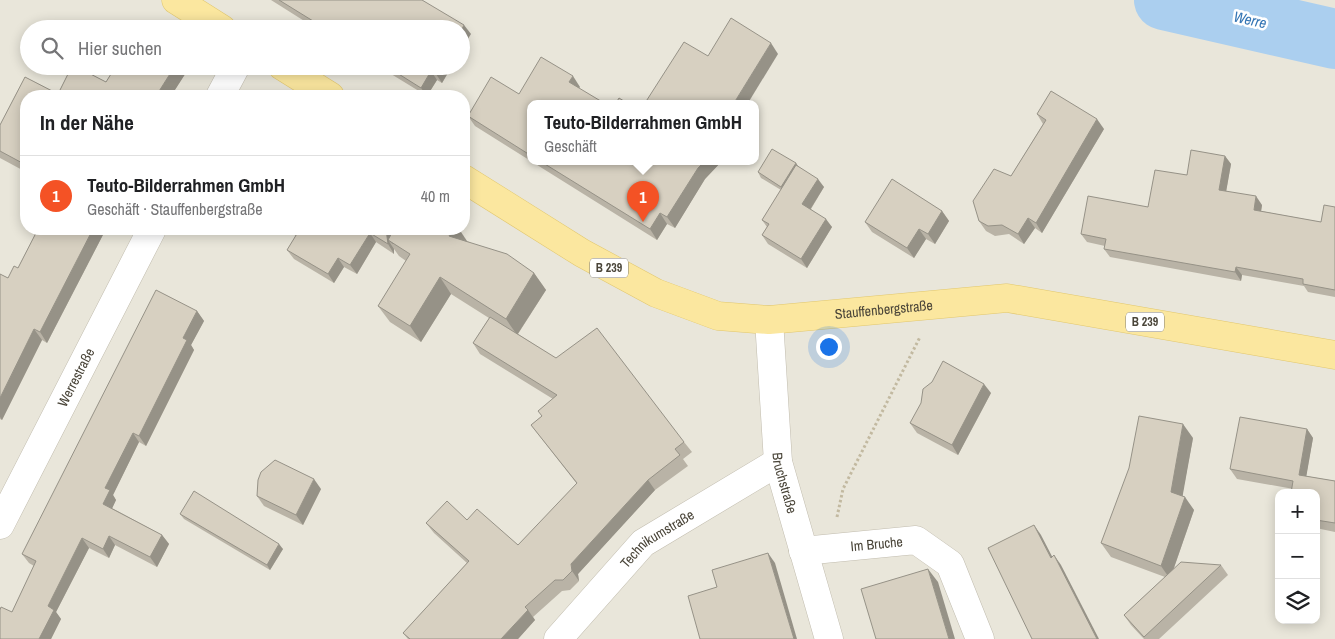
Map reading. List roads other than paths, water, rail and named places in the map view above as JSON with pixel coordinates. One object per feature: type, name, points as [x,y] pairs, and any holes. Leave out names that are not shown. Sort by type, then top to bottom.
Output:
[{"type":"main road","points":[[176,0],[208,20]]},
{"type":"main road","points":[[296,75],[320,90]]},
{"type":"main road","name":"Stauffenbergstraße","points":[[470,183],[582,253],[656,293],[718,316],[769,320],[1007,298],[1335,355]]},
{"type":"street","points":[[223,90],[231,75]]},
{"type":"street","name":"Werrestraße","points":[[0,525],[149,235]]},
{"type":"street","name":"Bruchstraße","points":[[769,320],[778,462],[829,639]]},
{"type":"street","name":"Technikumstraße","points":[[558,639],[644,543],[778,462]]},
{"type":"street","name":"Im Bruche","points":[[804,551],[916,540],[950,564],[980,639]]},
{"type":"waterway","name":"Werre","points":[[1164,0],[1335,39]]},
{"type":"place","name":"Teuto-Bilderrahmen GmbH","points":[[643,222]]}]
